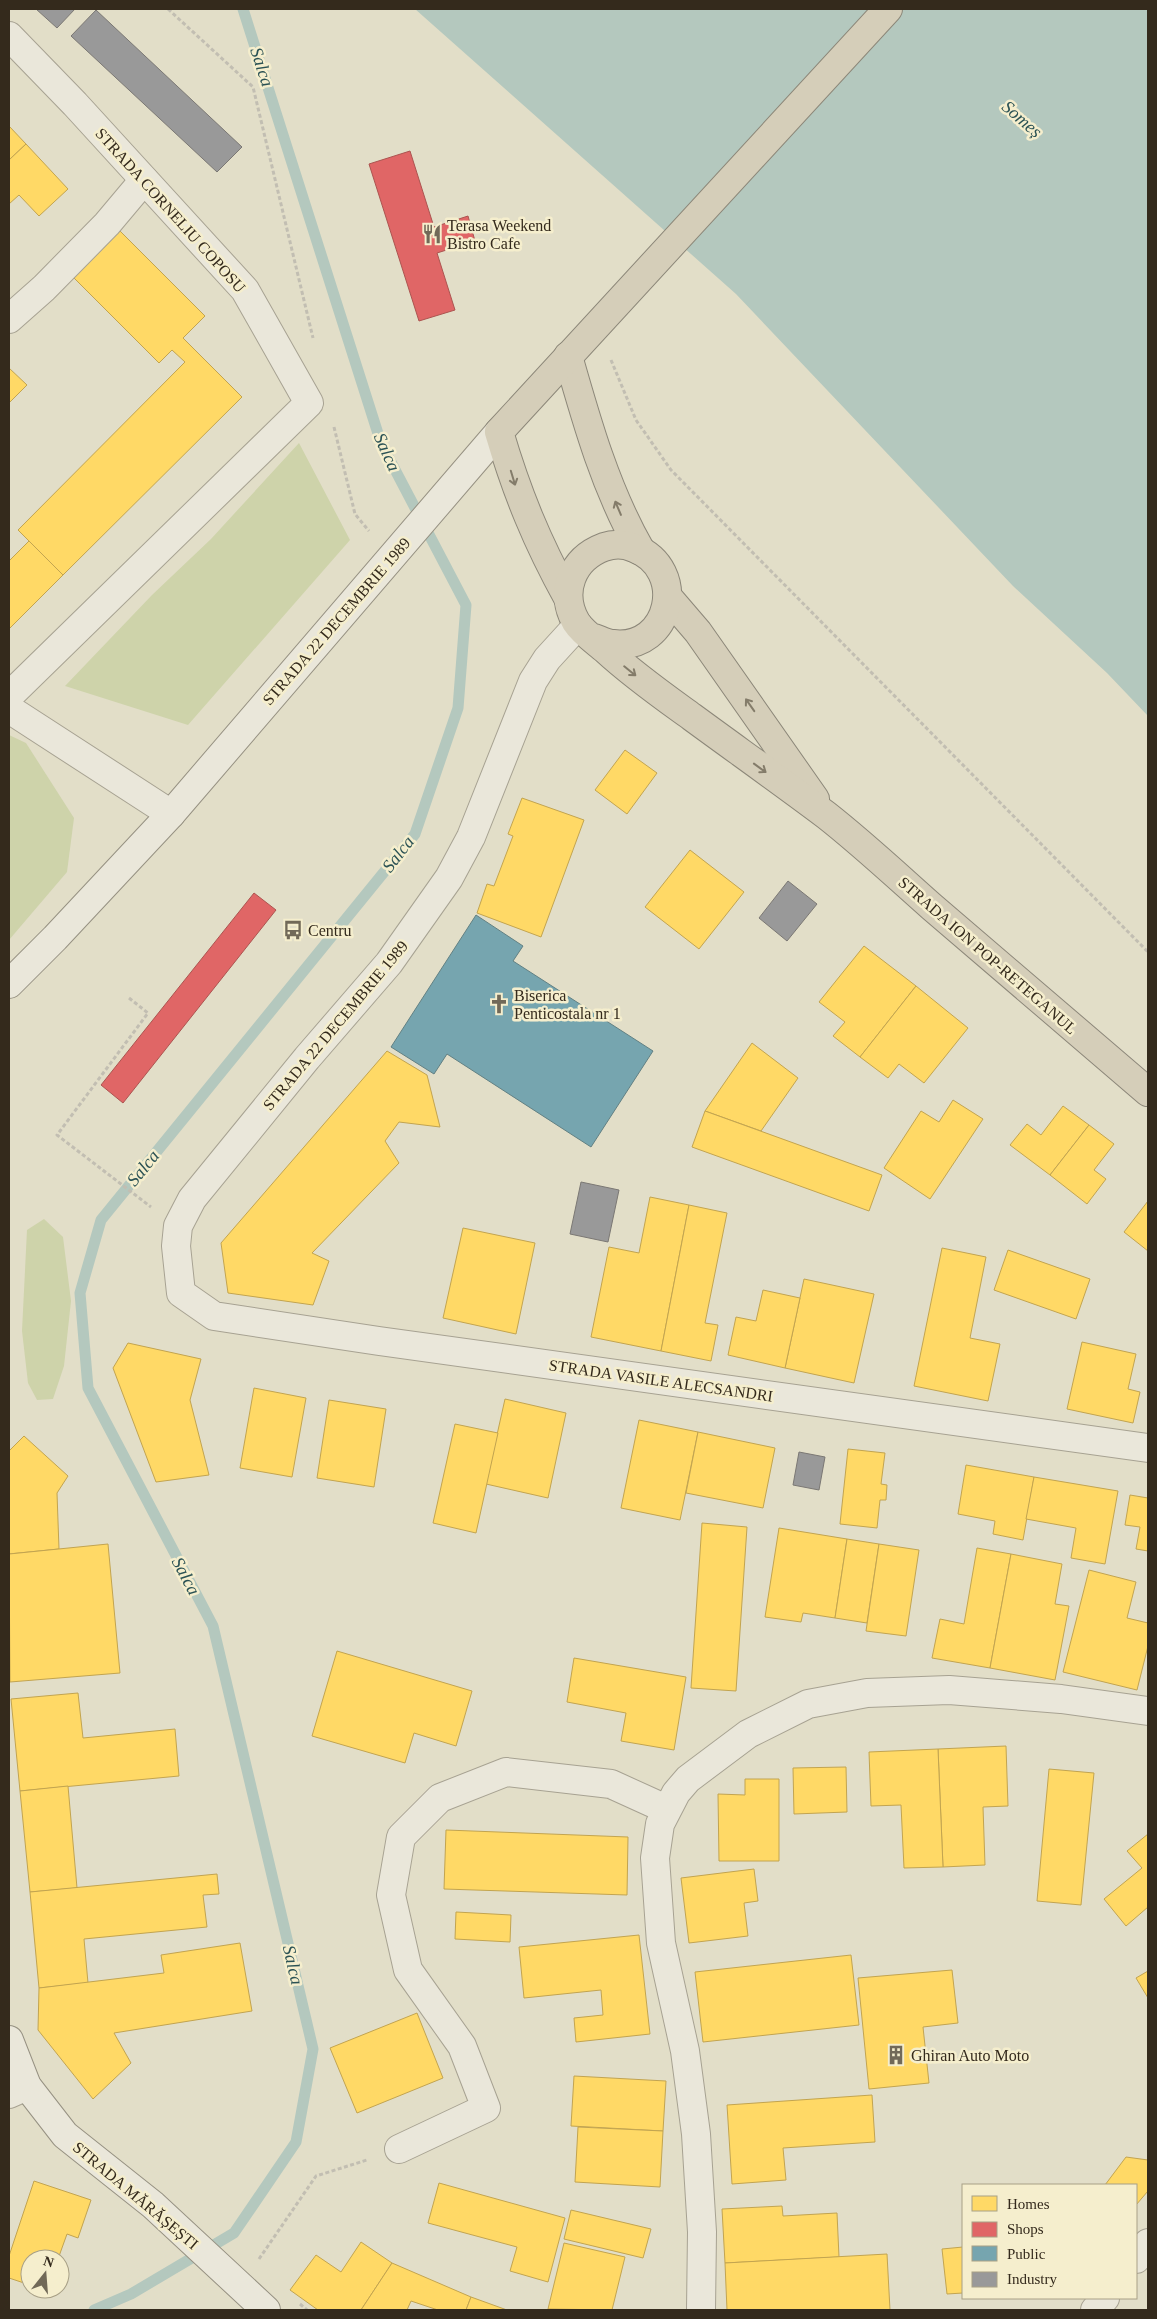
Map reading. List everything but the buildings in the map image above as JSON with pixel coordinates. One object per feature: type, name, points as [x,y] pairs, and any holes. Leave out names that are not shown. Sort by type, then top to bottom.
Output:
[{"type":"highway","points":[[568,598],[568,585],[577,565],[592,552],[612,544],[633,547],[651,557],[664,573],[668,597],[665,615],[652,631],[635,642],[614,645],[586,632],[568,598],[530,523],[515,486],[499,432],[888,9]]},
{"type":"highway","points":[[568,356],[608,484],[623,519],[641,551]]},
{"type":"highway","name":"STRADA ION POP-RETEGANUL","points":[[668,597],[698,632],[828,817]]},
{"type":"highway","name":"STRADA ION POP-RETEGANUL","points":[[586,632],[628,671],[828,817],[1148,1092]]},
{"type":"street","name":"STRADA CORNELIU COPOSU","points":[[9,36],[76,104],[246,290],[309,403],[9,696]]},
{"type":"street","points":[[9,319],[44,288],[93,238],[144,180]]},
{"type":"street","name":"STRADA 22 DECEMBRIE 1989","points":[[9,984],[55,938],[171,814],[499,432]]},
{"type":"street","name":"STRADA 22 DECEMBRIE 1989","points":[[181,1293],[176,1246],[178,1226],[192,1199],[307,1058],[389,963],[449,878],[471,837],[532,680],[547,659],[586,632]]},
{"type":"street","points":[[9,709],[171,814]]},
{"type":"street","name":"STRADA VASILE ALECSANDRI","points":[[181,1293],[214,1316],[379,1341],[1148,1448]]},
{"type":"street","points":[[701,2310],[702,2232],[696,2134],[685,2051],[660,1943],[655,1858],[656,1841],[666,1809],[688,1779],[748,1734],[808,1704],[867,1693],[949,1690],[1061,1698],[1148,1711]]},
{"type":"street","points":[[399,2149],[486,2108],[462,2046],[408,1970],[390,1895],[401,1837],[440,1798],[506,1772],[611,1784],[666,1809]]},
{"type":"street","name":"STRADA MĂRĂȘEȘTI","points":[[9,2040],[18,2090],[65,2136],[153,2205],[263,2307]]},
{"type":"street","points":[[1137,2258],[1148,2243]]},
{"type":"street","points":[[1096,2310],[1104,2299]]},
{"type":"path","points":[[168,9],[253,87],[313,339]]},
{"type":"path","points":[[605,316],[636,420],[671,470],[1148,952]]},
{"type":"path","points":[[334,426],[355,514],[390,557]]},
{"type":"path","points":[[129,998],[148,1012],[57,1135],[155,1211]]},
{"type":"path","points":[[256,2263],[316,2176],[399,2149]]},
{"type":"path","points":[[294,2300],[307,2310]]},
{"type":"green space","points":[[299,443],[350,540],[188,725],[65,686],[152,595],[211,539]]},
{"type":"green space","points":[[9,735],[26,743],[74,818],[67,872],[9,940]]},
{"type":"green space","points":[[44,1219],[63,1237],[71,1301],[64,1366],[53,1399],[37,1400],[28,1383],[22,1331],[27,1230]]},
{"type":"water","name":"Someș","points":[[415,9],[1148,9],[1148,716],[1107,673],[1013,586],[736,294]]},
{"type":"waterway","name":"Salca","points":[[94,2310],[131,2294],[234,2233],[296,2142],[313,2049],[213,1626],[88,1388],[80,1293],[101,1220],[415,834],[458,708],[466,605],[381,443],[243,9]]},
{"type":"place","name":"Terasa Weekend Bistro Cafe","points":[[432,234]]},
{"type":"place","name":"Centru","points":[[293,930]]},
{"type":"place","name":"Biserica Penticostala nr 1","points":[[499,1004]]},
{"type":"place","name":"Ghiran Auto Moto","points":[[896,2055]]}]
